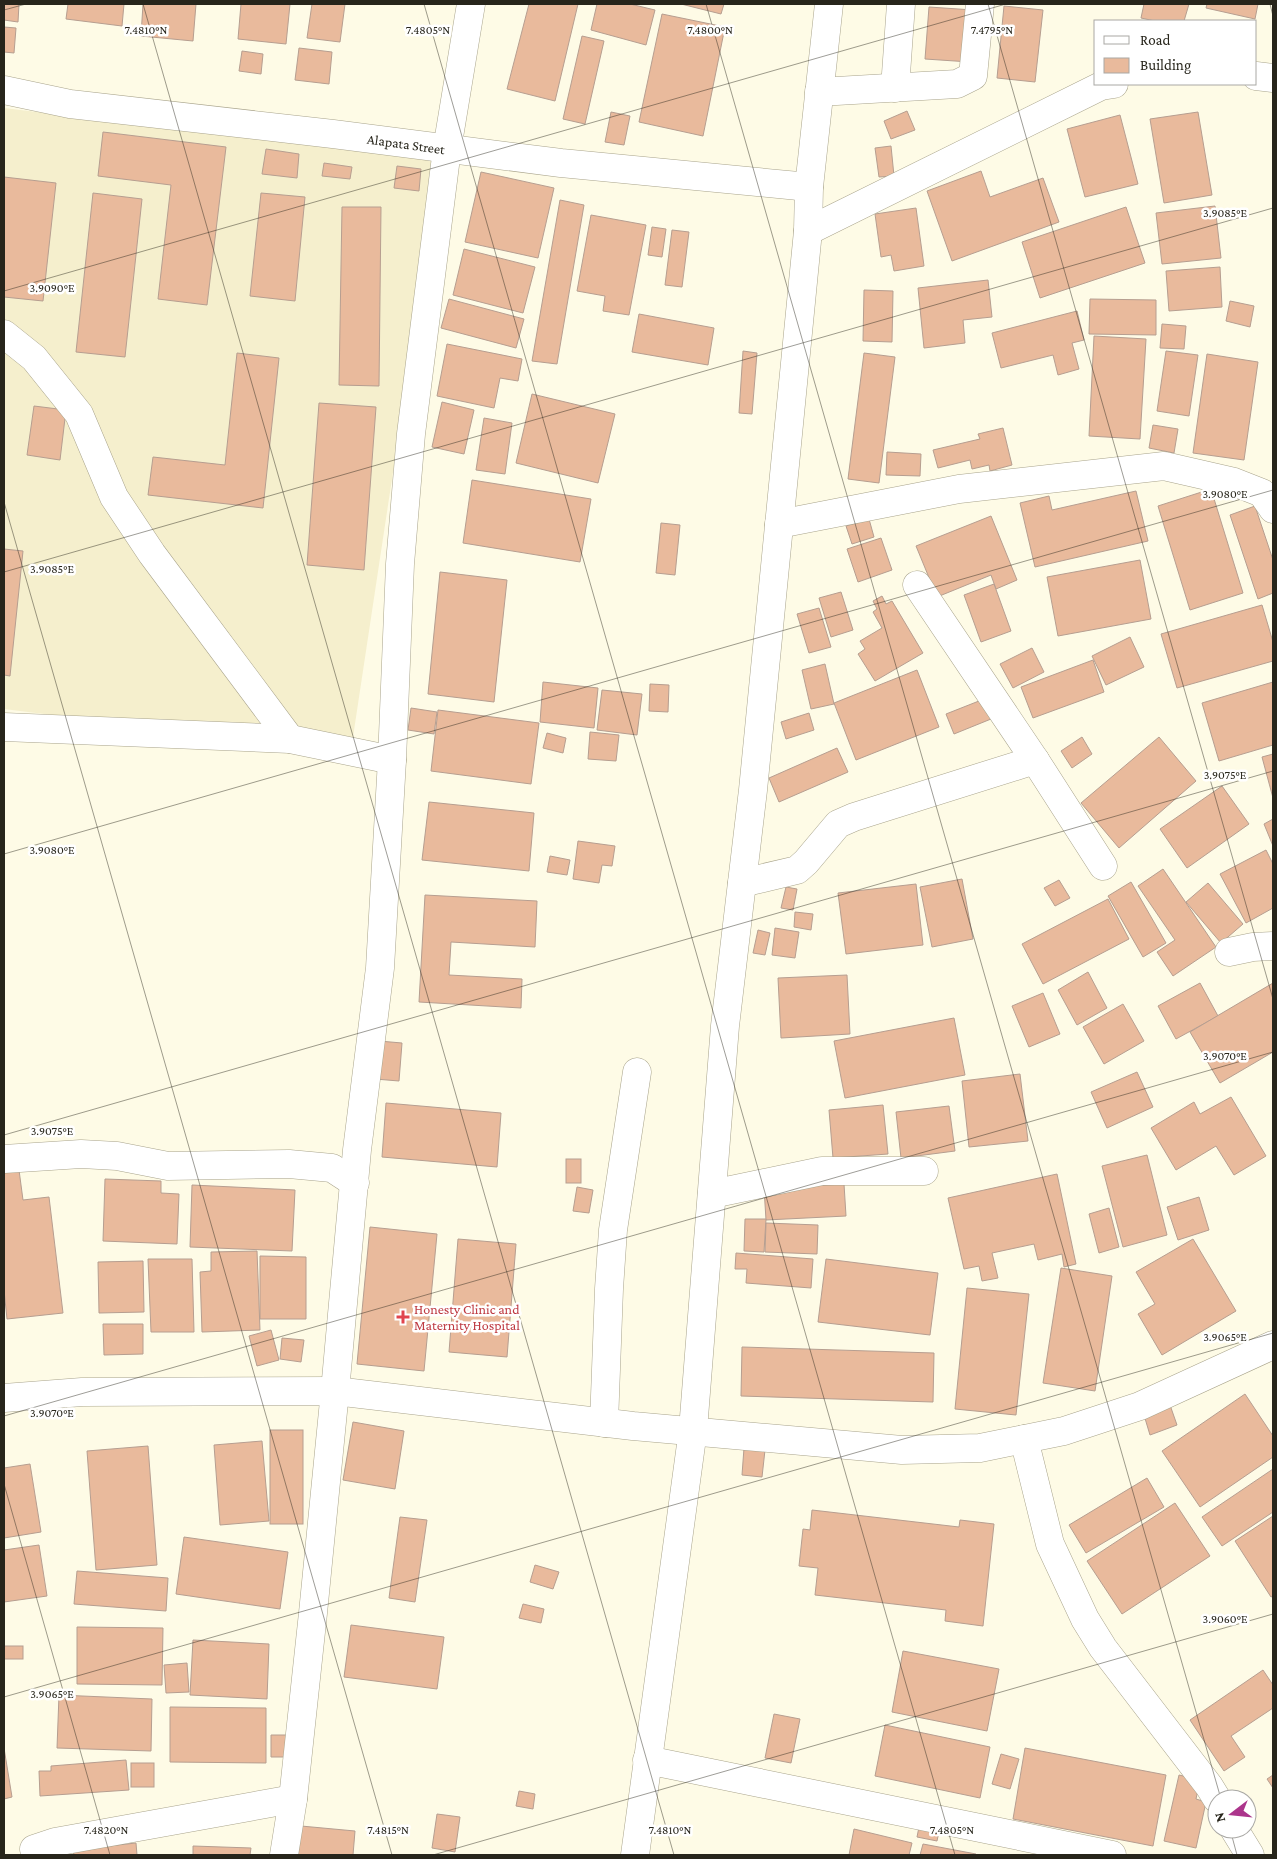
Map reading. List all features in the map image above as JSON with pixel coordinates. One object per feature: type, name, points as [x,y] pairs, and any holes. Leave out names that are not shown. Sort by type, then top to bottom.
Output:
[{"type":"street","points":[[284,1855],[293,1799],[335,1391],[357,1150],[380,968],[392,760],[400,564],[412,434],[447,150],[471,4]]},
{"type":"street","points":[[635,1855],[693,1430],[725,1026],[753,790],[808,231],[809,187],[829,4]]},
{"type":"street","points":[[895,88],[901,4]]},
{"type":"street","points":[[819,92],[957,84],[973,76],[980,4]]},
{"type":"street","points":[[1257,76],[1273,78]]},
{"type":"street","points":[[808,231],[1101,86],[1108,85]]},
{"type":"street","name":"Alapata Street","points":[[4,90],[70,104],[333,134],[447,150],[809,187]]},
{"type":"street","points":[[4,334],[34,358],[79,414],[114,497],[152,554],[290,739]]},
{"type":"street","points":[[779,524],[959,489],[1164,466],[1241,484],[1262,493],[1273,510]]},
{"type":"street","points":[[917,585],[1035,760],[1103,866]]},
{"type":"street","points":[[4,727],[290,739],[392,760]]},
{"type":"street","points":[[742,883],[797,870],[838,824],[854,817],[1035,760]]},
{"type":"street","points":[[1229,952],[1253,946],[1273,946]]},
{"type":"street","points":[[604,1423],[613,1230],[637,1072]]},
{"type":"street","points":[[4,1159],[82,1154],[117,1156],[168,1166],[290,1164],[332,1168],[355,1183]]},
{"type":"street","points":[[712,1194],[822,1171],[924,1171]]},
{"type":"street","points":[[4,1398],[82,1392],[335,1391],[604,1423],[902,1450],[980,1448],[1064,1431],[1140,1406],[1273,1345]]},
{"type":"street","points":[[1024,1439],[1050,1544],[1085,1619],[1103,1648],[1211,1789]]},
{"type":"street","points":[[647,1760],[1112,1855]]},
{"type":"street","points":[[34,1850],[55,1842],[293,1799]]},
{"type":"street","points":[[1240,1839],[1250,1855]]},
{"type":"shaded area","points":[[4,108],[440,161],[353,737],[116,723],[4,709]]},
{"type":"building","points":[[4,4],[19,4],[18,22],[4,20]]},
{"type":"building","points":[[68,4],[124,4],[122,26],[66,19]]},
{"type":"building","points":[[143,4],[196,4],[193,41],[141,36]]},
{"type":"building","points":[[241,4],[290,4],[286,44],[238,39]]},
{"type":"building","points":[[312,4],[345,4],[340,42],[307,38]]},
{"type":"building","points":[[529,4],[578,4],[555,101],[507,89]]},
{"type":"building","points":[[597,4],[630,4],[655,10],[646,45],[591,30]]},
{"type":"building","points":[[681,4],[724,4],[721,14]]},
{"type":"building","points":[[1144,4],[1189,4],[1184,20],[1150,20],[1141,18]]},
{"type":"building","points":[[1207,4],[1258,4],[1255,19],[1206,8]]},
{"type":"building","points":[[1004,6],[1043,10],[1035,82],[997,78]]},
{"type":"building","points":[[929,7],[973,10],[970,62],[925,59]]},
{"type":"building","points":[[662,14],[725,27],[703,136],[639,122]]},
{"type":"building","points":[[4,27],[16,28],[14,53],[4,52]]},
{"type":"building","points":[[582,36],[604,41],[585,124],[563,119]]},
{"type":"building","points":[[299,48],[332,52],[329,84],[295,80]]},
{"type":"building","points":[[242,51],[263,54],[261,74],[239,71]]},
{"type":"building","points":[[907,111],[915,130],[891,139],[884,121]]},
{"type":"building","points":[[611,112],[630,116],[624,145],[605,142]]},
{"type":"building","points":[[1198,112],[1212,195],[1164,203],[1150,119]]},
{"type":"building","points":[[1120,115],[1138,184],[1085,197],[1067,129]]},
{"type":"building","points":[[103,132],[226,147],[207,305],[158,299],[171,185],[98,176]]},
{"type":"building","points":[[891,146],[894,176],[879,177],[875,148]]},
{"type":"building","points":[[266,149],[299,154],[297,178],[262,174]]},
{"type":"building","points":[[324,163],[352,167],[350,179],[322,176]]},
{"type":"building","points":[[397,166],[421,169],[419,191],[394,188]]},
{"type":"building","points":[[981,171],[990,197],[1043,178],[1059,222],[952,261],[927,191]]},
{"type":"building","points":[[481,172],[554,188],[538,258],[465,242]]},
{"type":"building","points":[[4,177],[56,183],[43,301],[4,297]]},
{"type":"building","points":[[93,193],[142,199],[125,357],[76,352]]},
{"type":"building","points":[[261,193],[305,197],[295,301],[250,296]]},
{"type":"building","points":[[560,200],[584,205],[557,364],[532,361]]},
{"type":"building","points":[[1215,206],[1221,258],[1162,264],[1156,213]]},
{"type":"building","points":[[342,207],[381,207],[379,386],[339,385]]},
{"type":"building","points":[[1126,207],[1145,263],[1040,298],[1022,242]]},
{"type":"building","points":[[916,208],[924,266],[894,271],[891,255],[881,257],[875,214]]},
{"type":"building","points":[[591,215],[646,225],[629,315],[603,311],[605,296],[577,291]]},
{"type":"building","points":[[652,227],[666,229],[662,257],[648,255]]},
{"type":"building","points":[[672,230],[689,232],[682,287],[665,285]]},
{"type":"building","points":[[464,249],[535,267],[523,313],[453,295]]},
{"type":"building","points":[[1220,267],[1222,307],[1169,311],[1166,271]]},
{"type":"building","points":[[988,280],[992,317],[963,320],[965,343],[924,348],[918,288]]},
{"type":"building","points":[[864,290],[893,291],[892,342],[863,341]]},
{"type":"building","points":[[449,299],[524,319],[516,348],[441,328]]},
{"type":"building","points":[[1090,299],[1156,300],[1156,335],[1089,334]]},
{"type":"building","points":[[1230,301],[1254,306],[1250,327],[1226,321]]},
{"type":"building","points":[[1077,311],[1084,340],[1072,343],[1079,369],[1058,375],[1053,355],[1001,368],[992,333]]},
{"type":"building","points":[[639,314],[714,328],[708,365],[632,352]]},
{"type":"building","points":[[1162,324],[1186,326],[1184,349],[1160,348]]},
{"type":"building","points":[[1094,336],[1146,339],[1140,439],[1089,436]]},
{"type":"building","points":[[447,344],[522,359],[518,381],[500,378],[494,408],[437,396]]},
{"type":"building","points":[[743,351],[757,353],[752,414],[739,413]]},
{"type":"building","points":[[1166,351],[1198,355],[1189,416],[1157,411]]},
{"type":"building","points":[[237,353],[279,358],[263,508],[148,495],[153,457],[225,465]]},
{"type":"building","points":[[864,353],[895,357],[879,483],[848,479]]},
{"type":"building","points":[[1207,354],[1258,362],[1244,460],[1193,453]]},
{"type":"building","points":[[532,394],[615,414],[598,483],[516,463]]},
{"type":"building","points":[[442,402],[474,410],[464,454],[432,447]]},
{"type":"building","points":[[319,403],[376,407],[364,570],[307,565]]},
{"type":"building","points":[[34,406],[66,410],[60,460],[27,455]]},
{"type":"building","points":[[484,418],[512,423],[505,474],[476,470]]},
{"type":"building","points":[[1153,425],[1178,429],[1174,453],[1149,448]]},
{"type":"building","points":[[1003,428],[1012,465],[990,471],[989,465],[972,469],[970,460],[938,468],[933,450],[980,439],[978,434]]},
{"type":"building","points":[[887,452],[921,454],[920,476],[886,475]]},
{"type":"building","points":[[472,480],[591,499],[580,562],[463,543]]},
{"type":"building","points":[[1211,489],[1243,593],[1190,610],[1158,506]]},
{"type":"building","points":[[1136,491],[1148,541],[1035,567],[1020,503],[1049,496],[1052,510]]},
{"type":"building","points":[[1255,506],[1273,560],[1273,593],[1258,599],[1230,515]]},
{"type":"building","points":[[991,516],[1017,580],[996,589],[991,575],[937,597],[916,546]]},
{"type":"building","points":[[869,519],[874,537],[852,544],[846,526]]},
{"type":"building","points":[[661,523],[680,525],[675,575],[656,573]]},
{"type":"building","points":[[881,538],[892,570],[858,582],[847,549]]},
{"type":"building","points":[[4,549],[23,551],[10,676],[4,675]]},
{"type":"building","points":[[1140,560],[1151,619],[1058,636],[1047,577]]},
{"type":"building","points":[[440,572],[507,580],[494,702],[428,694]]},
{"type":"building","points":[[994,584],[1011,631],[981,642],[964,595]]},
{"type":"building","points":[[841,592],[853,630],[831,637],[819,598]]},
{"type":"building","points":[[882,596],[886,604],[892,601],[923,653],[875,681],[858,654],[865,649],[860,641],[882,628],[873,612],[877,609],[873,601]]},
{"type":"building","points":[[1262,605],[1273,642],[1273,661],[1177,688],[1161,634]]},
{"type":"building","points":[[819,608],[831,647],[809,653],[797,614]]},
{"type":"building","points":[[1130,637],[1144,667],[1106,685],[1092,656]]},
{"type":"building","points":[[1032,648],[1044,672],[1013,688],[1000,664]]},
{"type":"building","points":[[1093,660],[1104,692],[1033,718],[1021,687]]},
{"type":"building","points":[[825,664],[834,704],[811,709],[802,670]]},
{"type":"building","points":[[917,670],[939,727],[856,760],[834,703]]},
{"type":"building","points":[[543,682],[598,688],[594,728],[540,722]]},
{"type":"building","points":[[1273,682],[1273,745],[1219,761],[1202,703]]},
{"type":"building","points":[[650,684],[669,685],[668,712],[649,711]]},
{"type":"building","points":[[602,690],[642,694],[637,735],[597,730]]},
{"type":"building","points":[[984,699],[991,719],[954,734],[946,714]]},
{"type":"building","points":[[411,708],[437,712],[434,734],[408,730]]},
{"type":"building","points":[[438,710],[539,723],[531,784],[431,771]]},
{"type":"building","points":[[809,713],[814,730],[786,739],[781,722]]},
{"type":"building","points":[[590,732],[619,735],[616,761],[588,759]]},
{"type":"building","points":[[547,733],[566,738],[563,753],[543,748]]},
{"type":"building","points":[[1082,737],[1092,754],[1072,768],[1061,751]]},
{"type":"building","points":[[1159,737],[1196,781],[1119,848],[1081,803]]},
{"type":"building","points":[[837,748],[848,772],[779,802],[769,778]]},
{"type":"building","points":[[1273,754],[1273,798],[1262,757]]},
{"type":"building","points":[[1222,786],[1249,824],[1187,868],[1160,829]]},
{"type":"building","points":[[429,802],[534,813],[529,871],[422,860]]},
{"type":"building","points":[[1273,819],[1273,846],[1264,824]]},
{"type":"building","points":[[578,841],[615,846],[612,866],[602,865],[599,883],[573,879]]},
{"type":"building","points":[[1266,850],[1273,864],[1273,908],[1246,923],[1220,874]]},
{"type":"building","points":[[550,856],[570,860],[567,875],[547,872]]},
{"type":"building","points":[[1163,869],[1216,947],[1173,976],[1157,952],[1175,940],[1138,886]]},
{"type":"building","points":[[962,879],[973,939],[932,947],[920,887]]},
{"type":"building","points":[[1059,880],[1070,898],[1055,906],[1044,888]]},
{"type":"building","points":[[1131,882],[1166,943],[1143,957],[1108,896]]},
{"type":"building","points":[[1208,883],[1243,924],[1221,943],[1186,902]]},
{"type":"building","points":[[916,884],[923,945],[846,954],[838,893]]},
{"type":"building","points":[[786,887],[797,889],[793,910],[781,908]]},
{"type":"building","points":[[425,895],[537,901],[535,947],[451,942],[449,975],[522,979],[521,1008],[419,1002]]},
{"type":"building","points":[[1108,899],[1129,939],[1043,984],[1022,944]]},
{"type":"building","points":[[795,912],[813,914],[811,930],[794,927]]},
{"type":"building","points":[[775,928],[799,932],[795,958],[772,955]]},
{"type":"building","points":[[758,930],[770,933],[765,955],[753,953]]},
{"type":"building","points":[[1088,972],[1107,1008],[1077,1025],[1058,990]]},
{"type":"building","points":[[847,975],[850,1034],[781,1038],[778,978]]},
{"type":"building","points":[[1200,983],[1218,1016],[1176,1039],[1158,1006]]},
{"type":"building","points":[[1273,983],[1273,1052],[1220,1083],[1190,1032]]},
{"type":"building","points":[[1043,993],[1060,1034],[1029,1047],[1012,1006]]},
{"type":"building","points":[[1123,1004],[1144,1041],[1104,1064],[1083,1027]]},
{"type":"building","points":[[954,1018],[965,1075],[845,1098],[834,1041]]},
{"type":"building","points":[[379,1041],[402,1043],[399,1081],[375,1079]]},
{"type":"building","points":[[1137,1072],[1153,1107],[1107,1128],[1091,1092]]},
{"type":"building","points":[[1020,1074],[1028,1141],[969,1147],[962,1081]]},
{"type":"building","points":[[1231,1097],[1266,1156],[1234,1175],[1216,1146],[1176,1170],[1151,1128],[1194,1102],[1200,1114]]},
{"type":"building","points":[[386,1103],[501,1113],[497,1167],[382,1157]]},
{"type":"building","points":[[883,1105],[888,1154],[833,1158],[829,1110]]},
{"type":"building","points":[[949,1106],[955,1151],[901,1158],[896,1112]]},
{"type":"building","points":[[1147,1155],[1167,1235],[1123,1247],[1102,1166]]},
{"type":"building","points":[[566,1159],[581,1159],[581,1183],[566,1183]]},
{"type":"building","points":[[19,1170],[23,1200],[49,1197],[63,1313],[7,1319],[4,1290],[4,1171]]},
{"type":"building","points":[[1057,1174],[1076,1264],[1064,1267],[1062,1254],[1038,1260],[1034,1244],[992,1253],[998,1278],[982,1281],[979,1266],[964,1269],[948,1198]]},
{"type":"building","points":[[105,1179],[161,1181],[161,1193],[179,1194],[177,1244],[103,1241]]},
{"type":"building","points":[[844,1184],[846,1216],[766,1220],[764,1188]]},
{"type":"building","points":[[192,1185],[295,1190],[292,1251],[190,1247]]},
{"type":"building","points":[[577,1187],[593,1190],[589,1213],[573,1211]]},
{"type":"building","points":[[1199,1197],[1209,1230],[1178,1240],[1167,1207]]},
{"type":"building","points":[[1109,1208],[1119,1247],[1099,1253],[1089,1214]]},
{"type":"building","points":[[745,1219],[766,1219],[764,1252],[744,1251]]},
{"type":"building","points":[[766,1223],[818,1225],[817,1254],[765,1252]]},
{"type":"building","points":[[370,1227],[437,1234],[424,1371],[357,1364]]},
{"type":"building","points":[[458,1239],[516,1244],[507,1357],[449,1352]]},
{"type":"building","points":[[1193,1239],[1236,1311],[1162,1355],[1138,1314],[1155,1304],[1136,1272]]},
{"type":"building","points":[[257,1251],[260,1330],[202,1332],[200,1272],[211,1271],[211,1252]]},
{"type":"building","points":[[736,1253],[813,1259],[811,1288],[746,1283],[747,1269],[735,1269]]},
{"type":"building","points":[[260,1256],[306,1257],[306,1319],[260,1319]]},
{"type":"building","points":[[148,1259],[192,1259],[194,1332],[151,1332]]},
{"type":"building","points":[[826,1259],[938,1273],[930,1335],[818,1322]]},
{"type":"building","points":[[143,1261],[144,1312],[99,1313],[98,1262]]},
{"type":"building","points":[[1061,1268],[1112,1276],[1095,1391],[1043,1383]]},
{"type":"building","points":[[967,1288],[1029,1294],[1016,1415],[955,1409]]},
{"type":"building","points":[[103,1324],[143,1324],[143,1354],[104,1355]]},
{"type":"building","points":[[271,1330],[279,1360],[257,1366],[249,1336]]},
{"type":"building","points":[[282,1338],[304,1340],[301,1362],[280,1359]]},
{"type":"building","points":[[742,1347],[934,1353],[933,1402],[741,1396]]},
{"type":"building","points":[[1245,1394],[1273,1436],[1273,1457],[1200,1507],[1162,1451]]},
{"type":"building","points":[[1170,1405],[1177,1425],[1150,1435],[1144,1415]]},
{"type":"building","points":[[353,1422],[404,1431],[395,1489],[343,1480]]},
{"type":"building","points":[[270,1430],[303,1430],[303,1524],[270,1524]]},
{"type":"building","points":[[262,1441],[269,1521],[220,1525],[214,1445]]},
{"type":"building","points":[[148,1446],[157,1565],[96,1570],[87,1451]]},
{"type":"building","points":[[744,1448],[765,1450],[762,1477],[742,1475]]},
{"type":"building","points":[[30,1464],[41,1532],[4,1538],[4,1468]]},
{"type":"building","points":[[1273,1469],[1273,1512],[1222,1546],[1202,1517]]},
{"type":"building","points":[[1147,1478],[1164,1507],[1086,1553],[1069,1525]]},
{"type":"building","points":[[1175,1503],[1210,1556],[1122,1614],[1087,1561]]},
{"type":"building","points":[[812,1510],[959,1527],[960,1520],[994,1524],[983,1626],[945,1621],[946,1610],[815,1595],[818,1568],[799,1566],[803,1529],[810,1530]]},
{"type":"building","points":[[1273,1516],[1273,1596],[1271,1597],[1235,1541]]},
{"type":"building","points":[[400,1517],[427,1520],[415,1602],[389,1598]]},
{"type":"building","points":[[184,1537],[288,1552],[280,1609],[176,1594]]},
{"type":"building","points":[[39,1545],[47,1596],[4,1602],[4,1550]]},
{"type":"building","points":[[535,1565],[559,1572],[553,1589],[530,1582]]},
{"type":"building","points":[[77,1571],[168,1578],[166,1611],[74,1604]]},
{"type":"building","points":[[523,1604],[544,1609],[541,1623],[519,1618]]},
{"type":"building","points":[[351,1625],[444,1637],[437,1689],[344,1677]]},
{"type":"building","points":[[77,1627],[163,1628],[162,1685],[77,1684]]},
{"type":"building","points":[[193,1640],[269,1644],[267,1699],[190,1695]]},
{"type":"building","points":[[4,1646],[23,1646],[23,1659],[4,1659]]},
{"type":"building","points":[[903,1651],[999,1669],[987,1731],[892,1712]]},
{"type":"building","points":[[187,1663],[189,1692],[166,1693],[164,1665]]},
{"type":"building","points":[[1263,1670],[1273,1685],[1273,1708],[1231,1736],[1245,1757],[1224,1771],[1190,1720]]},
{"type":"building","points":[[59,1695],[152,1699],[151,1751],[57,1748]]},
{"type":"building","points":[[170,1707],[266,1708],[266,1763],[170,1762]]},
{"type":"building","points":[[774,1714],[800,1719],[791,1763],[765,1758]]},
{"type":"building","points":[[885,1725],[990,1747],[980,1798],[875,1776]]},
{"type":"building","points":[[271,1735],[286,1735],[287,1757],[271,1757]]},
{"type":"building","points":[[4,1748],[12,1797],[4,1799]]},
{"type":"building","points":[[1025,1748],[1166,1775],[1153,1846],[1013,1819]]},
{"type":"building","points":[[1001,1754],[1019,1759],[1010,1789],[992,1784]]},
{"type":"building","points":[[126,1760],[129,1790],[40,1796],[39,1771],[51,1771],[51,1766]]},
{"type":"building","points":[[131,1763],[154,1763],[154,1787],[131,1787]]},
{"type":"building","points":[[1179,1775],[1200,1780],[1196,1799],[1206,1802],[1196,1848],[1164,1841]]},
{"type":"building","points":[[1273,1775],[1273,1788],[1267,1779]]},
{"type":"building","points":[[519,1791],[535,1794],[533,1809],[516,1806]]},
{"type":"building","points":[[437,1814],[460,1817],[455,1852],[432,1848]]},
{"type":"building","points":[[920,1822],[940,1827],[937,1841],[917,1837]]},
{"type":"building","points":[[301,1826],[355,1831],[353,1855],[298,1855]]},
{"type":"building","points":[[854,1829],[912,1843],[909,1855],[849,1855]]},
{"type":"building","points":[[136,1843],[137,1855],[74,1855],[73,1850]]},
{"type":"building","points":[[923,1844],[976,1854],[976,1855],[920,1855]]},
{"type":"building","points":[[193,1846],[251,1848],[250,1855],[193,1855]]},
{"type":"place","name":"Honesty Clinic and Maternity Hospital","points":[[403,1317]]}]
